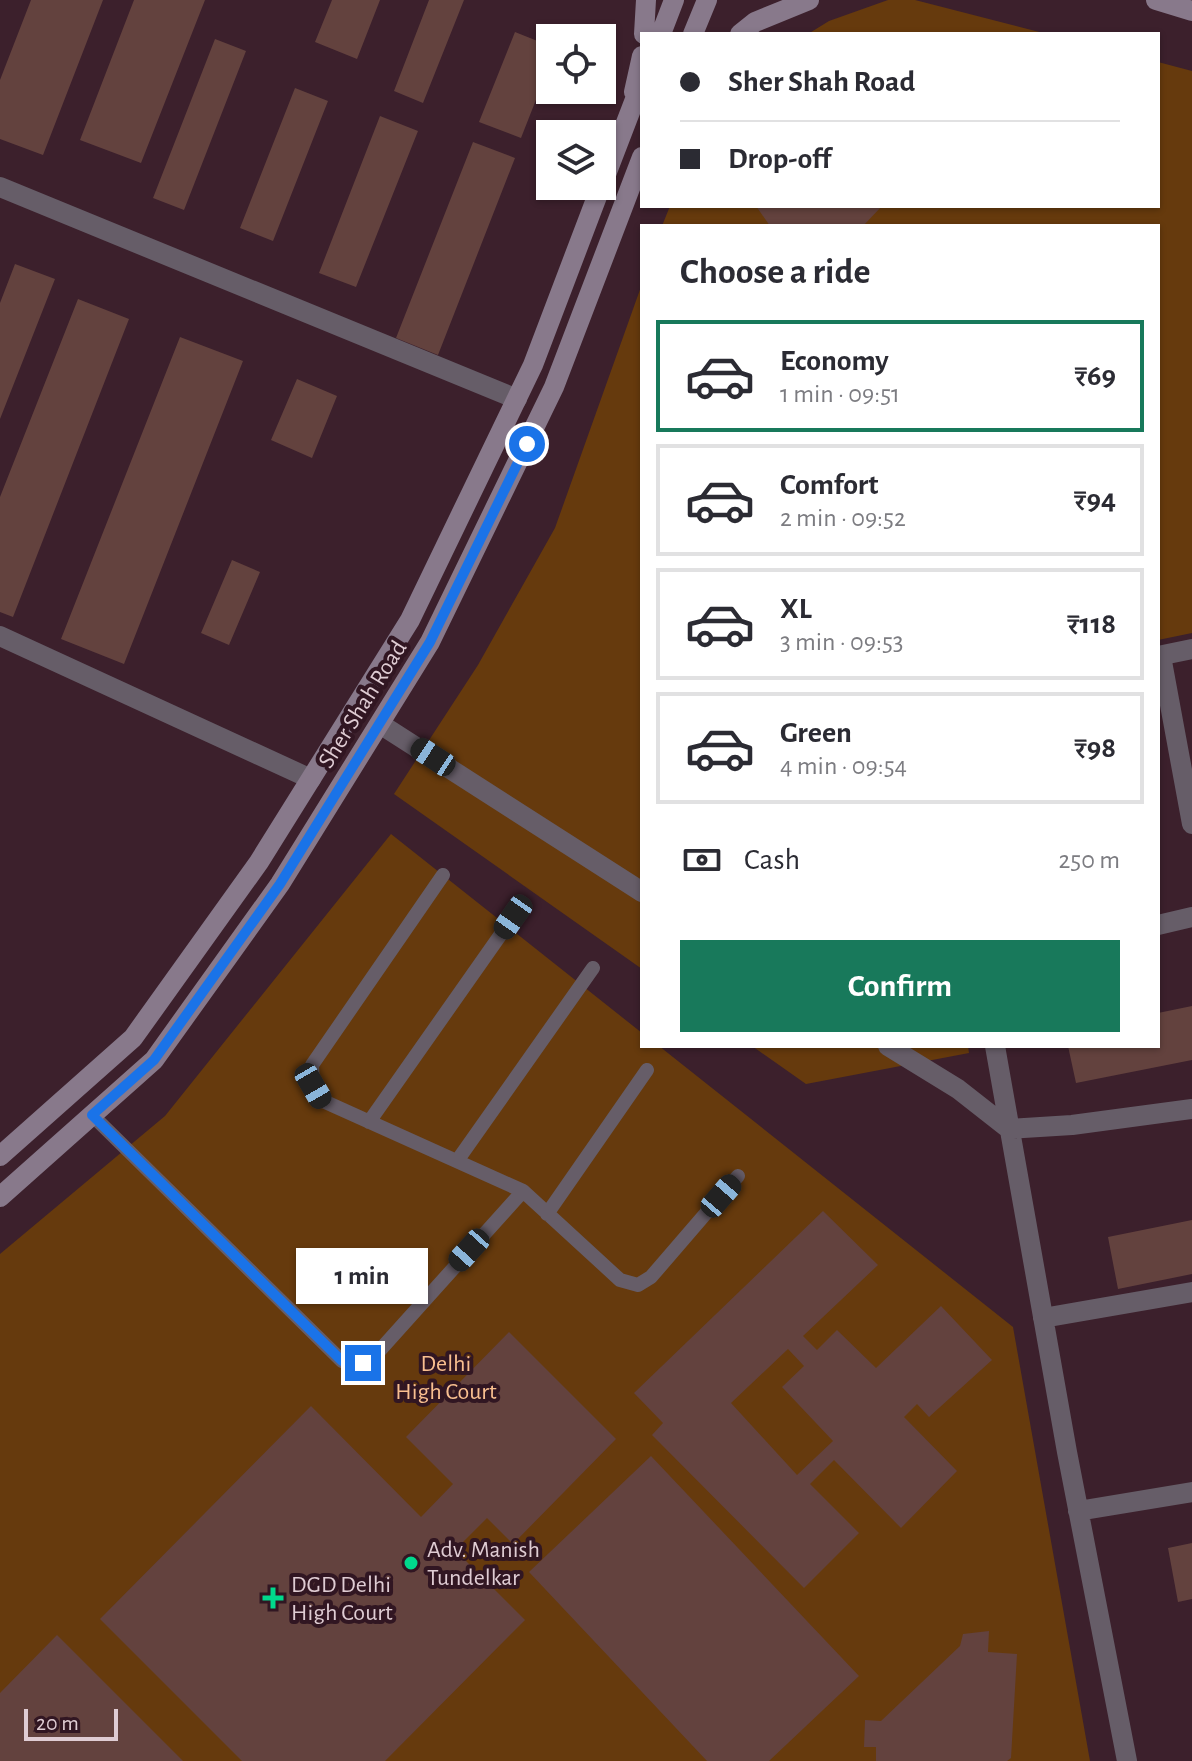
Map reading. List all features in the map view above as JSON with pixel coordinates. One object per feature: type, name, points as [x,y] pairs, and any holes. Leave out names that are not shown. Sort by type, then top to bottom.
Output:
[{"type":"main road","points":[[644,32],[646,0]]},
{"type":"main road","points":[[662,32],[674,0]]},
{"type":"main road","points":[[694,32],[707,0]]},
{"type":"main road","points":[[742,32],[755,22],[809,0]]},
{"type":"main road","points":[[1156,0],[1192,11]]},
{"type":"main road","points":[[630,111],[640,65]]},
{"type":"main road","name":"Sher Shah Road","points":[[616,148],[640,86]]},
{"type":"main road","name":"Sher Shah Road","points":[[0,1197],[154,1060],[280,884],[380,724],[430,642],[554,387],[640,162]]},
{"type":"main road","name":"Sher Shah Road","points":[[0,1156],[133,1038],[259,862],[311,779],[410,620],[533,365],[596,200]]},
{"type":"street","points":[[0,187],[517,399]]},
{"type":"street","points":[[0,636],[311,779]]},
{"type":"street","points":[[1160,656],[1192,649]]},
{"type":"street","points":[[1160,661],[1192,824]]},
{"type":"street","points":[[380,724],[640,891]]},
{"type":"street","points":[[1160,925],[1192,917]]},
{"type":"street","points":[[891,1048],[958,1089],[1009,1129],[1072,1125],[1192,1109]]},
{"type":"street","points":[[995,1048],[1078,1511],[1127,1761]]},
{"type":"street","points":[[1043,1318],[1192,1292]]},
{"type":"street","points":[[1078,1511],[1192,1492]]},
{"type":"lane","points":[[443,875],[312,1065],[313,1086],[321,1100],[523,1191],[620,1280],[638,1285],[651,1277],[738,1176]]},
{"type":"lane","points":[[369,1122],[513,917]]},
{"type":"lane","points":[[457,1161],[593,968]]},
{"type":"lane","points":[[547,1214],[647,1070]]},
{"type":"lane","points":[[92,1115],[342,1361],[353,1363],[372,1359],[523,1191]]},
{"type":"green space","points":[[888,0],[915,0],[1039,32],[811,32],[829,21]]},
{"type":"green space","points":[[1160,63],[1192,71],[1192,633],[1160,640],[1160,224],[663,224],[669,208],[1160,208]]},
{"type":"green space","points":[[640,290],[640,968],[394,794],[478,665],[555,528]]},
{"type":"green space","name":"Delhi High Court","points":[[391,834],[640,1031],[640,1048],[662,1048],[1013,1327],[1090,1761],[0,1761],[0,1254],[165,1116]]},
{"type":"green space","points":[[755,1048],[968,1048],[969,1053],[806,1084]]},
{"type":"building","points":[[31,0],[103,0],[43,155],[0,139],[0,80]]},
{"type":"building","points":[[134,0],[205,0],[141,163],[80,140]]},
{"type":"building","points":[[332,0],[380,0],[357,59],[315,42]]},
{"type":"building","points":[[429,0],[464,0],[423,103],[394,91]]},
{"type":"building","points":[[515,32],[536,40],[536,100],[521,138],[479,122]]},
{"type":"building","points":[[215,39],[246,51],[184,210],[153,198]]},
{"type":"building","points":[[295,88],[328,101],[273,241],[240,228]]},
{"type":"building","points":[[380,116],[418,131],[356,287],[319,273]]},
{"type":"building","points":[[473,142],[515,158],[438,355],[396,338]]},
{"type":"building","points":[[757,208],[880,208],[865,224],[769,224]]},
{"type":"building","points":[[15,264],[55,279],[0,419],[0,303]]},
{"type":"building","points":[[78,299],[129,319],[13,617],[0,612],[0,497]]},
{"type":"building","points":[[180,337],[243,361],[124,664],[61,639]]},
{"type":"building","points":[[297,379],[337,396],[312,458],[271,440]]},
{"type":"building","points":[[232,560],[260,572],[229,645],[201,633]]},
{"type":"building","points":[[1192,1006],[1192,1060],[1076,1083],[1068,1048],[1160,1048],[1160,1013]]},
{"type":"building","points":[[823,1211],[878,1265],[803,1336],[817,1350],[837,1330],[876,1368],[941,1306],[992,1360],[929,1417],[917,1404],[904,1417],[957,1471],[901,1528],[834,1460],[810,1484],[859,1533],[804,1588],[652,1435],[663,1423],[634,1393]],"holes":[[[788,1349],[804,1366],[782,1387],[833,1441],[797,1475],[731,1403]]]},
{"type":"building","points":[[1192,1220],[1192,1274],[1118,1289],[1108,1237]]},
{"type":"building","points":[[509,1332],[616,1439],[513,1544],[487,1518],[455,1550],[525,1620],[385,1761],[242,1761],[100,1619],[311,1406],[421,1517],[453,1484],[406,1437]]},
{"type":"building","points":[[651,1456],[859,1676],[769,1761],[707,1761],[529,1572]]},
{"type":"building","points":[[1192,1543],[1192,1599],[1178,1602],[1168,1548]]},
{"type":"building","points":[[989,1631],[988,1652],[1017,1654],[1011,1758],[1007,1761],[876,1761],[876,1747],[864,1747],[865,1720],[881,1721],[960,1646],[963,1634]]},
{"type":"building","points":[[57,1635],[183,1761],[0,1761],[0,1693]]},
{"type":"place","name":"Adv. Manish Tundelkar","points":[[411,1563]]},
{"type":"place","name":"DGD Delhi High Court","points":[[273,1598]]},
{"type":"route","points":[[363,1363],[342,1361],[92,1115],[154,1060],[280,884],[430,642],[527,444]]}]
